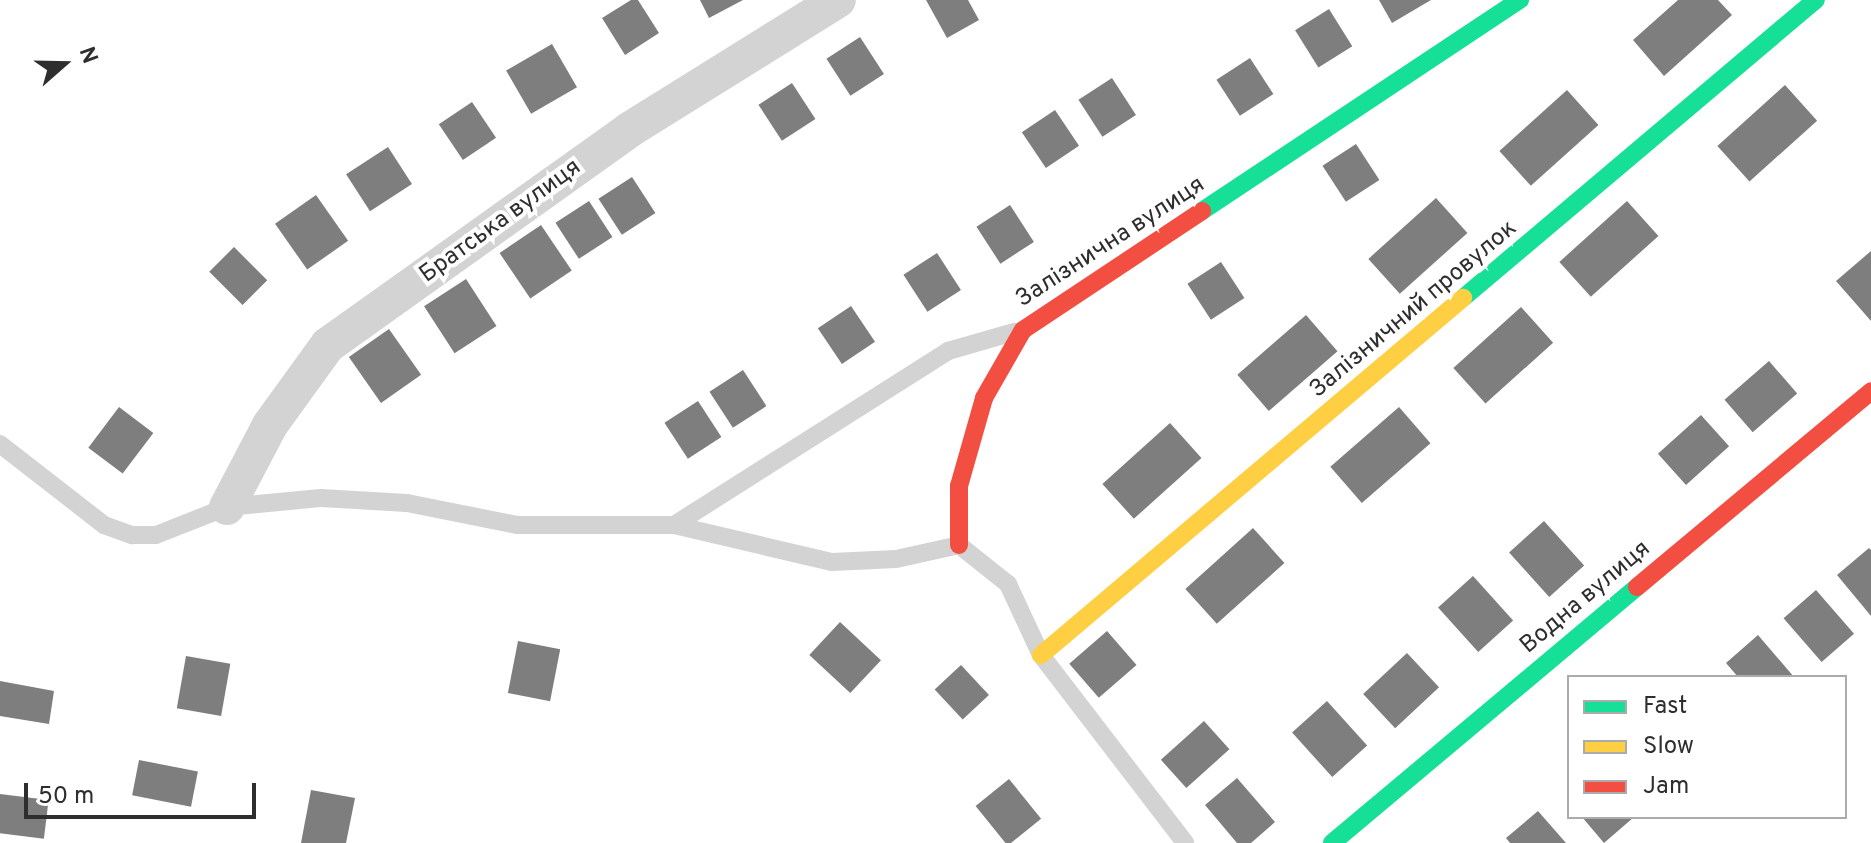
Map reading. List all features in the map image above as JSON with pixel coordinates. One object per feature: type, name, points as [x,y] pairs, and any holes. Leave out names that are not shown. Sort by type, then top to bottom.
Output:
[{"type":"street","name":"Братська вулиця","points":[[227,507],[270,425],[328,345],[629,130],[838,0]]},
{"type":"street","name":"Залізнична вулиця","points":[[1023,330],[1520,0]]},
{"type":"street","name":"Залізничний провулок","points":[[1041,655],[1816,0]]},
{"type":"street","points":[[959,545],[959,486],[984,398],[1023,330]]},
{"type":"street","name":"Водна вулиця","points":[[1332,843],[1871,391]]},
{"type":"lane","name":"Залізнична вулиця","points":[[674,525],[948,351],[1023,330]]},
{"type":"lane","points":[[0,444],[104,525],[132,535],[156,535],[227,507],[321,498],[407,503],[517,525],[674,525],[832,562],[896,559],[959,545],[1008,584],[1041,655],[1185,843]]},
{"type":"building","points":[[631,0],[638,0],[659,33],[625,55],[602,18]]},
{"type":"building","points":[[700,0],[743,0],[709,18]]},
{"type":"building","points":[[926,0],[968,0],[979,20],[947,38]]},
{"type":"building","points":[[1379,0],[1431,0],[1392,23]]},
{"type":"building","points":[[1678,0],[1718,0],[1732,15],[1664,76],[1633,40]]},
{"type":"building","points":[[1329,9],[1352,46],[1318,68],[1295,30]]},
{"type":"building","points":[[860,37],[884,74],[850,96],[826,59]]},
{"type":"building","points":[[552,44],[577,87],[531,114],[506,71]]},
{"type":"building","points":[[1250,58],[1273,94],[1240,116],[1216,80]]},
{"type":"building","points":[[1112,78],[1136,115],[1102,137],[1078,100]]},
{"type":"building","points":[[792,83],[815,119],[782,141],[758,105]]},
{"type":"building","points":[[1785,85],[1817,121],[1749,182],[1717,146]]},
{"type":"building","points":[[1567,90],[1598,125],[1531,186],[1499,151]]},
{"type":"building","points":[[472,102],[496,138],[463,160],[439,124]]},
{"type":"building","points":[[1055,110],[1079,146],[1046,168],[1022,132]]},
{"type":"building","points":[[1356,144],[1379,180],[1346,202],[1322,166]]},
{"type":"building","points":[[388,147],[412,184],[370,211],[346,174]]},
{"type":"building","points":[[632,177],[655,213],[622,235],[598,199]]},
{"type":"building","points":[[316,195],[348,241],[307,270],[275,224]]},
{"type":"building","points":[[1436,198],[1467,233],[1400,294],[1368,259]]},
{"type":"building","points":[[589,201],[612,237],[579,259],[555,223]]},
{"type":"building","points":[[1627,201],[1658,236],[1591,297],[1559,262]]},
{"type":"building","points":[[1010,205],[1034,242],[1000,264],[976,227]]},
{"type":"building","points":[[541,225],[572,271],[530,299],[500,253]]},
{"type":"building","points":[[234,247],[267,280],[242,305],[209,272]]},
{"type":"building","points":[[1871,251],[1871,321],[1836,281]]},
{"type":"building","points":[[937,253],[961,290],[927,312],[903,275]]},
{"type":"building","points":[[1221,262],[1244,298],[1211,320],[1187,284]]},
{"type":"building","points":[[466,279],[496,326],[455,353],[424,306]]},
{"type":"building","points":[[851,306],[875,342],[842,364],[818,328]]},
{"type":"building","points":[[1521,307],[1553,343],[1485,404],[1453,368]]},
{"type":"building","points":[[1306,315],[1337,351],[1269,411],[1237,375]]},
{"type":"building","points":[[389,329],[421,375],[381,403],[349,357]]},
{"type":"building","points":[[1769,361],[1797,393],[1753,432],[1724,400]]},
{"type":"building","points":[[743,370],[766,406],[733,428],[709,392]]},
{"type":"building","points":[[698,401],[721,437],[688,459],[664,423]]},
{"type":"building","points":[[119,407],[153,433],[123,474],[88,448]]},
{"type":"building","points":[[1399,407],[1430,443],[1362,503],[1330,467]]},
{"type":"building","points":[[1701,415],[1729,446],[1686,485],[1658,454]]},
{"type":"building","points":[[1170,423],[1201,458],[1134,519],[1102,484]]},
{"type":"building","points":[[1544,521],[1584,566],[1549,597],[1509,552]]},
{"type":"building","points":[[1253,528],[1284,563],[1217,624],[1185,589]]},
{"type":"building","points":[[1869,548],[1871,550],[1871,616],[1837,575]]},
{"type":"building","points":[[1473,576],[1513,621],[1478,652],[1438,607]]},
{"type":"building","points":[[1816,590],[1854,634],[1822,662],[1784,618]]},
{"type":"building","points":[[840,622],[881,660],[850,693],[809,655]]},
{"type":"building","points":[[1107,631],[1137,665],[1099,698],[1069,664]]},
{"type":"building","points":[[1758,635],[1792,675],[1736,675],[1726,663]]},
{"type":"building","points":[[518,641],[560,649],[550,701],[508,693]]},
{"type":"building","points":[[1407,653],[1439,687],[1395,728],[1363,694]]},
{"type":"building","points":[[186,656],[230,664],[221,716],[177,708]]},
{"type":"building","points":[[961,665],[989,695],[963,720],[935,690]]},
{"type":"building","points":[[0,681],[54,691],[49,724],[0,716]]},
{"type":"building","points":[[1327,701],[1367,746],[1332,777],[1292,732]]},
{"type":"building","points":[[1204,721],[1229,749],[1186,788],[1161,760]]},
{"type":"building","points":[[139,760],[198,771],[191,807],[132,795]]},
{"type":"building","points":[[1237,778],[1275,822],[1251,843],[1237,843],[1205,805]]},
{"type":"building","points":[[1009,779],[1041,819],[1011,843],[1005,843],[976,806]]},
{"type":"building","points":[[311,790],[355,798],[346,843],[301,843]]},
{"type":"building","points":[[0,794],[49,800],[44,839],[0,833]]},
{"type":"building","points":[[1538,811],[1566,843],[1510,843],[1506,838]]},
{"type":"building","points":[[1584,819],[1632,819],[1604,843]]},
{"type":"traffic: fast","points":[[1202,211],[1520,0]]},
{"type":"traffic: fast","points":[[1463,298],[1816,0]]},
{"type":"traffic: fast","points":[[1332,843],[1637,587]]},
{"type":"traffic: slow","points":[[1041,655],[1463,298]]},
{"type":"traffic: jam","points":[[959,545],[959,486],[984,398],[1023,330],[1202,211]]},
{"type":"traffic: jam","points":[[1637,587],[1871,391]]}]
